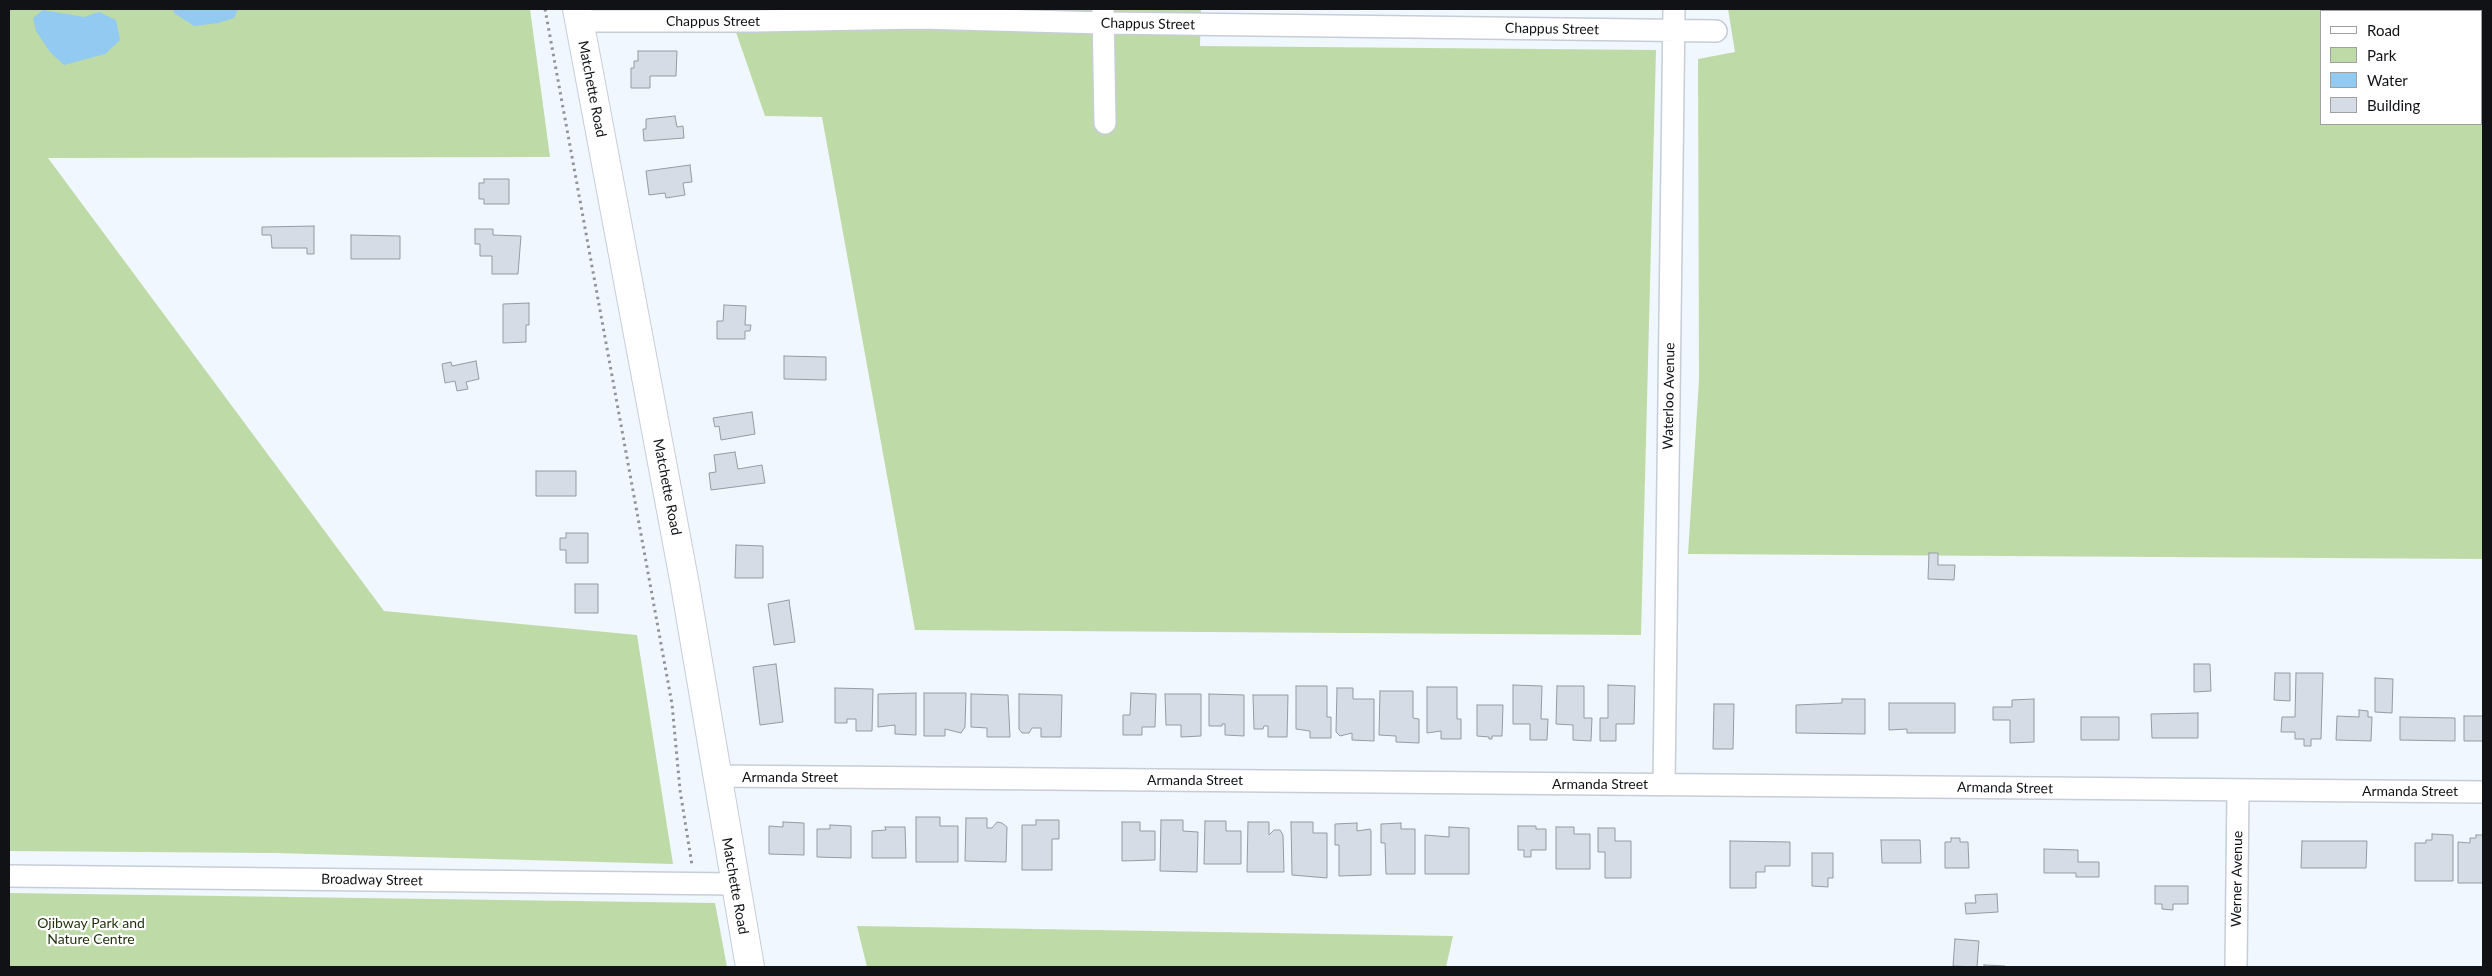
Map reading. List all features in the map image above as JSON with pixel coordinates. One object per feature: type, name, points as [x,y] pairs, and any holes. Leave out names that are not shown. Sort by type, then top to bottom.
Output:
[{"type":"street","name":"Waterloo Avenue","points":[[1664,784],[1674,9]]},
{"type":"street","name":"Chappus Street","points":[[578,15],[756,22],[1103,16],[1716,30]]},
{"type":"street","name":"Matchette Road","points":[[578,15],[684,577],[734,884],[750,967]]},
{"type":"street","points":[[1103,16],[1105,123]]},
{"type":"street","name":"Armanda Street","points":[[716,776],[2483,792]]},
{"type":"street","name":"Werner Avenue","points":[[2236,967],[2238,790]]},
{"type":"street","name":"Broadway Street","points":[[9,876],[734,884]]},
{"type":"path","points":[[545,9],[672,704],[680,790],[695,884]]},
{"type":"green space","points":[[9,9],[530,9],[550,157],[48,158],[384,611],[637,635],[673,864],[274,853],[9,851]]},
{"type":"green space","points":[[728,9],[1201,9],[1200,46],[1656,50],[1641,635],[915,630],[822,117],[765,116]]},
{"type":"green space","points":[[1728,9],[2483,9],[2483,559],[1688,554],[1699,380],[1698,59],[1735,52]]},
{"type":"green space","name":"Ojibway Park and Nature Centre","points":[[9,893],[715,903],[727,967],[9,967]]},
{"type":"green space","points":[[857,926],[1453,936],[1446,967],[867,967]]},
{"type":"water","points":[[173,9],[238,9],[234,18],[218,23],[194,26],[174,13]]},
{"type":"water","points":[[43,10],[84,17],[99,12],[116,20],[120,40],[105,54],[64,65],[50,52],[36,31],[33,18]]},
{"type":"building","points":[[638,51],[677,51],[676,76],[650,76],[650,88],[631,88],[631,68],[634,68],[634,61],[638,61]]},
{"type":"building","points":[[675,116],[677,127],[683,126],[684,138],[644,141],[643,129],[646,129],[646,119]]},
{"type":"building","points":[[690,165],[692,182],[683,183],[685,195],[666,198],[665,193],[649,195],[646,171]]},
{"type":"building","points":[[484,179],[509,179],[509,204],[484,204],[484,199],[479,199],[479,183],[484,183]]},
{"type":"building","points":[[314,226],[314,254],[307,254],[307,248],[272,248],[271,235],[262,235],[262,227]]},
{"type":"building","points":[[475,229],[493,229],[493,235],[521,236],[518,274],[492,274],[492,256],[480,256],[480,244],[475,244]]},
{"type":"building","points":[[351,235],[400,236],[400,259],[351,259]]},
{"type":"building","points":[[529,303],[529,325],[526,325],[526,342],[503,343],[503,304]]},
{"type":"building","points":[[724,305],[746,306],[745,325],[751,325],[750,331],[745,331],[745,339],[717,339],[717,321],[723,321]]},
{"type":"building","points":[[784,356],[826,357],[826,380],[784,379]]},
{"type":"building","points":[[476,361],[479,379],[466,382],[468,389],[457,391],[455,381],[445,383],[442,364],[451,362],[452,366]]},
{"type":"building","points":[[752,412],[755,434],[721,440],[719,426],[715,427],[713,418]]},
{"type":"building","points":[[735,452],[738,469],[762,465],[765,483],[711,490],[709,473],[716,472],[714,455]]},
{"type":"building","points":[[536,471],[576,471],[576,496],[536,496]]},
{"type":"building","points":[[566,533],[588,533],[588,563],[566,563],[566,550],[560,550],[560,538],[566,538]]},
{"type":"building","points":[[736,545],[763,546],[763,578],[735,578]]},
{"type":"building","points":[[1929,553],[1938,553],[1938,565],[1955,565],[1954,580],[1928,579]]},
{"type":"building","points":[[575,584],[598,584],[598,613],[575,613]]},
{"type":"building","points":[[789,600],[795,642],[774,645],[768,604]]},
{"type":"building","points":[[776,664],[783,722],[760,725],[753,667]]},
{"type":"building","points":[[2194,664],[2210,664],[2211,691],[2194,692]]},
{"type":"building","points":[[2275,673],[2290,673],[2290,701],[2274,700]]},
{"type":"building","points":[[2296,673],[2323,673],[2321,739],[2311,739],[2311,746],[2304,746],[2304,739],[2295,739],[2295,732],[2281,732],[2282,717],[2295,717]]},
{"type":"building","points":[[2375,678],[2393,679],[2392,713],[2375,712]]},
{"type":"building","points":[[1513,685],[1542,686],[1541,719],[1548,719],[1547,740],[1530,740],[1530,724],[1513,724]]},
{"type":"building","points":[[1608,685],[1635,686],[1634,724],[1616,724],[1616,741],[1600,741],[1600,718],[1608,718]]},
{"type":"building","points":[[1296,686],[1327,686],[1327,717],[1331,717],[1331,738],[1310,738],[1310,731],[1296,729]]},
{"type":"building","points":[[1557,686],[1584,686],[1584,718],[1592,718],[1591,741],[1573,740],[1573,725],[1556,724]]},
{"type":"building","points":[[1427,687],[1457,687],[1457,719],[1461,719],[1461,739],[1441,739],[1441,731],[1427,733]]},
{"type":"building","points":[[835,688],[873,689],[872,731],[856,731],[856,719],[847,719],[847,723],[835,723]]},
{"type":"building","points":[[1337,688],[1353,688],[1353,699],[1374,699],[1374,741],[1352,740],[1352,733],[1340,736],[1336,732]]},
{"type":"building","points":[[1380,691],[1413,691],[1413,718],[1419,719],[1419,743],[1396,742],[1396,736],[1379,735]]},
{"type":"building","points":[[916,693],[916,735],[895,734],[895,725],[878,727],[878,694]]},
{"type":"building","points":[[924,693],[966,693],[965,727],[961,733],[945,729],[945,736],[924,736]]},
{"type":"building","points":[[1131,693],[1156,694],[1155,727],[1142,727],[1142,735],[1123,735],[1123,715],[1130,715]]},
{"type":"building","points":[[971,694],[1008,695],[1010,737],[987,737],[987,728],[971,727]]},
{"type":"building","points":[[1019,694],[1062,695],[1061,737],[1041,737],[1041,728],[1032,728],[1029,733],[1022,733],[1019,729]]},
{"type":"building","points":[[1165,694],[1201,694],[1201,736],[1181,737],[1181,725],[1166,725]]},
{"type":"building","points":[[1209,694],[1244,695],[1244,736],[1225,735],[1225,724],[1222,724],[1222,726],[1209,726]]},
{"type":"building","points":[[1253,695],[1288,695],[1287,737],[1268,737],[1268,726],[1264,726],[1263,729],[1254,729]]},
{"type":"building","points":[[1842,699],[1865,699],[1865,734],[1796,733],[1796,705],[1842,703]]},
{"type":"building","points":[[2034,699],[2034,742],[2010,743],[2010,720],[1993,720],[1993,707],[2012,707],[2012,700]]},
{"type":"building","points":[[1889,703],[1955,703],[1955,733],[1907,733],[1907,729],[1889,730]]},
{"type":"building","points":[[1714,704],[1734,704],[1733,749],[1713,749]]},
{"type":"building","points":[[1477,705],[1503,705],[1502,736],[1492,736],[1492,739],[1489,739],[1489,737],[1477,736]]},
{"type":"building","points":[[2359,710],[2368,711],[2368,717],[2372,717],[2371,741],[2336,740],[2337,716],[2359,717]]},
{"type":"building","points":[[2198,713],[2198,738],[2152,738],[2151,714]]},
{"type":"building","points":[[2464,716],[2483,716],[2483,741],[2464,741]]},
{"type":"building","points":[[2081,717],[2119,717],[2119,740],[2081,740]]},
{"type":"building","points":[[2400,717],[2455,718],[2455,741],[2400,740]]},
{"type":"building","points":[[916,817],[940,817],[940,826],[958,826],[958,862],[916,862]]},
{"type":"building","points":[[966,818],[987,818],[987,828],[992,828],[997,822],[1007,827],[1006,862],[965,861]]},
{"type":"building","points":[[1036,820],[1059,820],[1059,839],[1052,839],[1052,870],[1022,870],[1022,825],[1036,825]]},
{"type":"building","points":[[1161,820],[1183,820],[1183,831],[1198,832],[1197,872],[1160,871]]},
{"type":"building","points":[[1205,821],[1226,821],[1226,831],[1241,831],[1241,864],[1204,864]]},
{"type":"building","points":[[783,822],[804,823],[804,855],[769,854],[769,826],[783,827]]},
{"type":"building","points":[[1122,822],[1140,822],[1140,831],[1155,831],[1155,860],[1122,861]]},
{"type":"building","points":[[1248,822],[1269,822],[1269,835],[1274,830],[1280,830],[1283,835],[1284,872],[1247,872]]},
{"type":"building","points":[[1291,822],[1313,822],[1313,833],[1327,833],[1327,878],[1292,875]]},
{"type":"building","points":[[1357,823],[1357,831],[1370,829],[1371,831],[1371,875],[1339,876],[1339,845],[1335,845],[1335,824]]},
{"type":"building","points":[[1401,823],[1401,829],[1415,829],[1415,874],[1386,874],[1385,843],[1381,843],[1381,824]]},
{"type":"building","points":[[830,825],[851,826],[851,858],[817,857],[817,829],[830,829]]},
{"type":"building","points":[[1518,826],[1536,826],[1536,829],[1546,829],[1546,850],[1531,850],[1531,857],[1524,857],[1524,850],[1518,850]]},
{"type":"building","points":[[885,827],[905,827],[906,858],[872,858],[872,831],[886,830]]},
{"type":"building","points":[[1449,827],[1469,828],[1469,874],[1425,874],[1425,835],[1449,837]]},
{"type":"building","points":[[1556,827],[1574,827],[1574,834],[1590,834],[1590,869],[1556,869]]},
{"type":"building","points":[[1598,828],[1615,828],[1615,841],[1631,841],[1631,878],[1605,878],[1605,852],[1598,852]]},
{"type":"building","points":[[2432,834],[2453,835],[2453,881],[2415,881],[2415,843],[2426,843],[2426,840],[2432,840]]},
{"type":"building","points":[[2476,835],[2483,835],[2483,883],[2458,883],[2458,842],[2470,843],[2470,838],[2476,838]]},
{"type":"building","points":[[1951,838],[1960,838],[1960,842],[1968,842],[1969,868],[1945,868],[1945,842],[1951,842]]},
{"type":"building","points":[[1881,840],[1920,840],[1921,863],[1882,863]]},
{"type":"building","points":[[1730,841],[1790,842],[1790,866],[1765,866],[1765,872],[1756,872],[1756,888],[1730,888]]},
{"type":"building","points":[[2302,841],[2367,841],[2366,868],[2301,868]]},
{"type":"building","points":[[2044,849],[2078,850],[2078,862],[2099,862],[2099,877],[2076,877],[2076,873],[2044,873]]},
{"type":"building","points":[[1812,853],[1833,853],[1833,878],[1828,878],[1828,887],[1812,886]]},
{"type":"building","points":[[2155,886],[2188,886],[2188,904],[2173,904],[2173,910],[2162,909],[2162,904],[2155,904]]},
{"type":"building","points":[[1997,894],[1998,912],[1966,914],[1965,903],[1976,903],[1975,895]]},
{"type":"building","points":[[1955,939],[1979,941],[1977,967],[1953,966]]},
{"type":"building","points":[[1984,965],[2005,966],[2005,967],[1984,967]]}]
